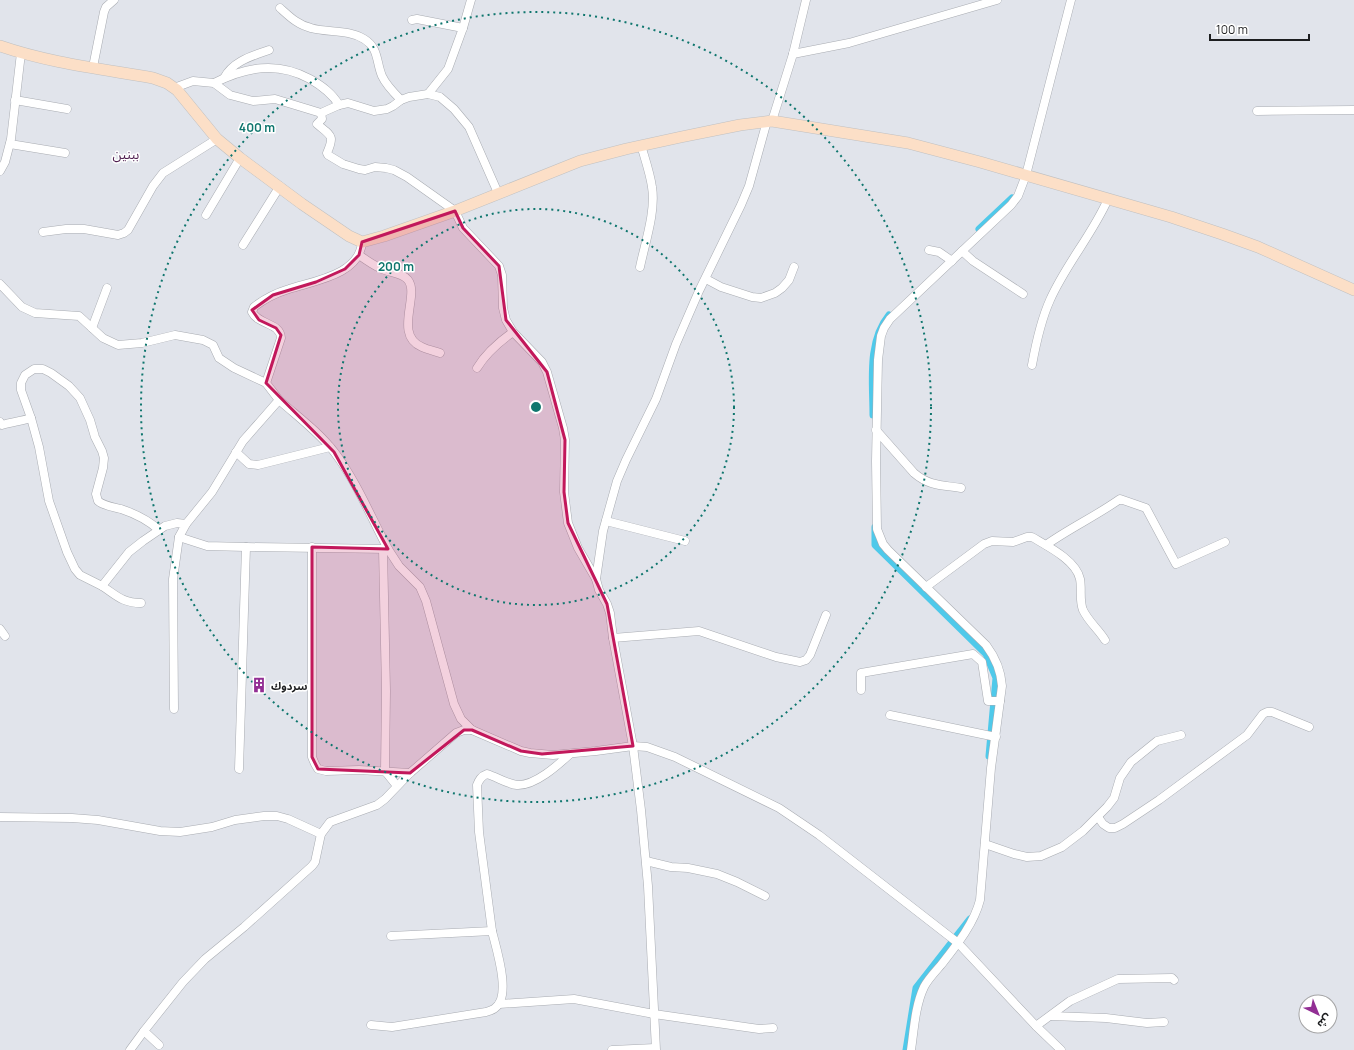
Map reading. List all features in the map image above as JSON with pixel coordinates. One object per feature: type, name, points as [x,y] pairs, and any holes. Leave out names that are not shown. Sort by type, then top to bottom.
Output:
[{"type":"main road","points":[[0,46],[49,60],[153,78],[166,83],[174,88],[217,140],[302,204],[349,236],[362,242],[384,236],[455,211],[580,161],[641,145],[740,125],[770,121],[908,143],[935,149],[1026,175],[1222,234],[1258,247],[1354,290]]},
{"type":"street","points":[[92,67],[104,12],[106,6],[114,0]]},
{"type":"street","points":[[428,94],[448,69],[463,28],[470,0]]},
{"type":"street","points":[[596,579],[603,531],[617,481],[656,399],[676,344],[749,186],[793,54],[806,0]]},
{"type":"street","points":[[793,54],[849,43],[997,0]]},
{"type":"street","points":[[911,1050],[920,996],[925,986],[958,943],[978,909],[991,768],[1000,701],[1001,676],[992,654],[986,645],[888,550],[879,536],[876,520],[876,430],[878,360],[881,336],[890,319],[1011,205],[1018,196],[1026,175],[1071,0]]},
{"type":"street","points":[[280,8],[295,22],[310,28],[350,33],[365,39],[377,53],[382,76],[390,89],[401,100]]},
{"type":"street","points":[[412,20],[417,19],[463,28]]},
{"type":"street","points":[[224,78],[230,69],[238,62],[269,50]]},
{"type":"street","points":[[0,171],[6,162],[10,144],[21,53]]},
{"type":"street","points":[[214,83],[233,74],[258,69],[270,68],[295,71],[326,90],[339,105]]},
{"type":"street","points":[[174,88],[193,81],[214,83],[230,95],[253,101],[275,99],[321,113],[339,105],[348,103],[374,111],[387,109],[409,96],[428,94],[440,97],[463,118],[477,142],[498,193]]},
{"type":"street","points":[[16,100],[67,109]]},
{"type":"street","points":[[1257,111],[1354,110]]},
{"type":"street","points":[[321,113],[322,119],[317,124],[330,135],[332,139],[327,153],[328,155],[343,164],[359,169],[365,170],[375,167],[394,170],[407,177],[455,211],[463,228],[499,266],[502,275],[504,314],[509,327],[537,356],[547,372],[564,434],[564,492],[568,522],[578,548],[596,579],[599,590],[610,613],[613,638],[633,746],[646,861],[655,1049],[612,1050]]},
{"type":"street","points":[[43,232],[80,228],[118,235],[124,233],[131,225],[153,186],[163,173],[217,140]]},
{"type":"street","points":[[10,144],[64,153]]},
{"type":"street","points":[[640,267],[651,217],[653,199],[652,188],[641,145]]},
{"type":"street","points":[[206,215],[240,158]]},
{"type":"street","points":[[244,245],[280,186]]},
{"type":"street","points":[[1032,365],[1037,336],[1050,299],[1101,215],[1108,199]]},
{"type":"street","points":[[266,383],[281,335],[276,328],[259,320],[254,315],[252,310],[254,307],[273,295],[290,288],[316,282],[338,273],[350,265],[359,255],[362,249],[362,242]]},
{"type":"street","points":[[929,250],[939,252],[952,261]]},
{"type":"street","points":[[962,251],[973,261],[1023,294]]},
{"type":"street","points":[[359,255],[380,268],[405,276],[411,284],[412,290],[408,321],[410,334],[415,342],[422,347],[440,353]]},
{"type":"street","points":[[706,279],[721,287],[752,297],[760,298],[775,293],[782,288],[789,280],[794,267]]},
{"type":"street","points":[[0,284],[28,310],[35,313],[80,316],[103,338],[118,345],[142,343],[174,335],[203,340],[213,345],[219,358],[234,368],[266,383],[279,400],[330,447],[352,480],[385,549],[399,566],[420,587],[426,601],[454,704],[461,719],[472,730]]},
{"type":"street","points":[[92,328],[108,288]]},
{"type":"street","points":[[477,368],[489,352],[513,332]]},
{"type":"street","points":[[140,603],[130,603],[122,600],[102,586],[80,575],[75,569],[67,552],[49,501],[42,459],[21,386],[23,379],[29,372],[39,368],[47,371],[69,386],[80,398],[104,458],[96,494],[98,501],[147,520],[159,530]]},
{"type":"street","points":[[174,709],[173,579],[179,537],[186,524],[212,492],[243,441],[279,400]]},
{"type":"street","points":[[0,422],[2,425],[31,418]]},
{"type":"street","points":[[876,430],[920,479],[927,482],[961,488]]},
{"type":"street","points":[[236,452],[249,464],[258,465],[330,447]]},
{"type":"street","points":[[1046,545],[1059,536],[1106,510],[1120,499],[1146,508],[1176,564],[1226,542]]},
{"type":"street","points":[[606,521],[685,541]]},
{"type":"street","points":[[102,586],[129,552],[165,526],[177,523],[186,524]]},
{"type":"street","points":[[179,537],[206,546],[385,549]]},
{"type":"street","points":[[926,587],[984,544],[992,541],[1013,542],[1027,537],[1032,537],[1066,558],[1075,568],[1080,577],[1082,608],[1106,640]]},
{"type":"street","points":[[239,769],[246,547]]},
{"type":"street","points":[[312,547],[312,757],[314,764],[318,769],[326,771],[385,771],[410,773]]},
{"type":"street","points":[[385,549],[385,771],[397,786]]},
{"type":"street","points":[[613,638],[699,631],[776,657],[800,662],[806,660],[810,655],[826,615]]},
{"type":"street","points":[[861,690],[861,673],[973,654],[982,662],[988,701],[1000,701]]},
{"type":"street","points":[[1098,817],[1103,824],[1109,828],[1115,828],[1123,824],[1159,800],[1247,735],[1263,714],[1267,712],[1272,712],[1309,727]]},
{"type":"street","points":[[890,715],[996,737]]},
{"type":"street","points":[[130,1050],[183,982],[204,959],[244,927],[312,866],[315,862],[321,834],[330,822],[377,805],[385,799],[410,773],[456,733],[464,730],[472,730],[521,750],[542,754],[570,754],[633,746],[647,747],[675,757],[779,808],[819,835],[958,943],[1036,1026],[1061,1050]]},
{"type":"street","points":[[985,844],[1027,857],[1041,856],[1054,852],[1070,842],[1098,817],[1114,798],[1120,778],[1131,762],[1157,741],[1181,735]]},
{"type":"street","points":[[371,1025],[392,1027],[486,1012],[495,1008],[499,1004],[502,997],[502,974],[492,931],[479,832],[479,780],[487,774],[509,783],[524,785],[533,782],[558,765],[570,754]]},
{"type":"street","points":[[0,817],[72,818],[98,820],[160,831],[180,832],[212,827],[235,820],[264,816],[278,816],[321,834]]},
{"type":"street","points":[[646,861],[671,867],[688,868],[716,874],[737,882],[765,896]]},
{"type":"street","points":[[392,936],[492,931]]},
{"type":"street","points":[[1036,1026],[1070,1002],[1118,978],[1172,978],[1174,980]]},
{"type":"street","points":[[499,1004],[574,999],[654,1014],[759,1029],[773,1028]]},
{"type":"street","points":[[1051,1016],[1106,1018],[1147,1023],[1164,1022]]},
{"type":"street","points":[[144,1031],[159,1045]]},
{"type":"highlighted area","points":[[455,211],[463,228],[499,266],[506,320],[547,372],[565,440],[564,492],[568,523],[607,604],[633,746],[542,754],[521,751],[472,730],[464,730],[410,773],[318,769],[312,757],[312,547],[388,549],[334,452],[266,383],[281,335],[276,328],[259,320],[252,310],[273,295],[316,282],[345,269],[359,255],[362,242]]},
{"type":"waterway","points":[[979,229],[1012,198]]},
{"type":"waterway","points":[[873,415],[872,376],[874,350],[877,337],[889,315]]},
{"type":"waterway","points":[[875,527],[875,545],[986,654],[996,678],[989,756]]},
{"type":"waterway","points":[[906,1050],[916,988],[970,919]]},
{"type":"place","name":"سردوك","points":[[259,685]]},
{"type":"district","name":"ببنين","points":[[126,154]]}]
